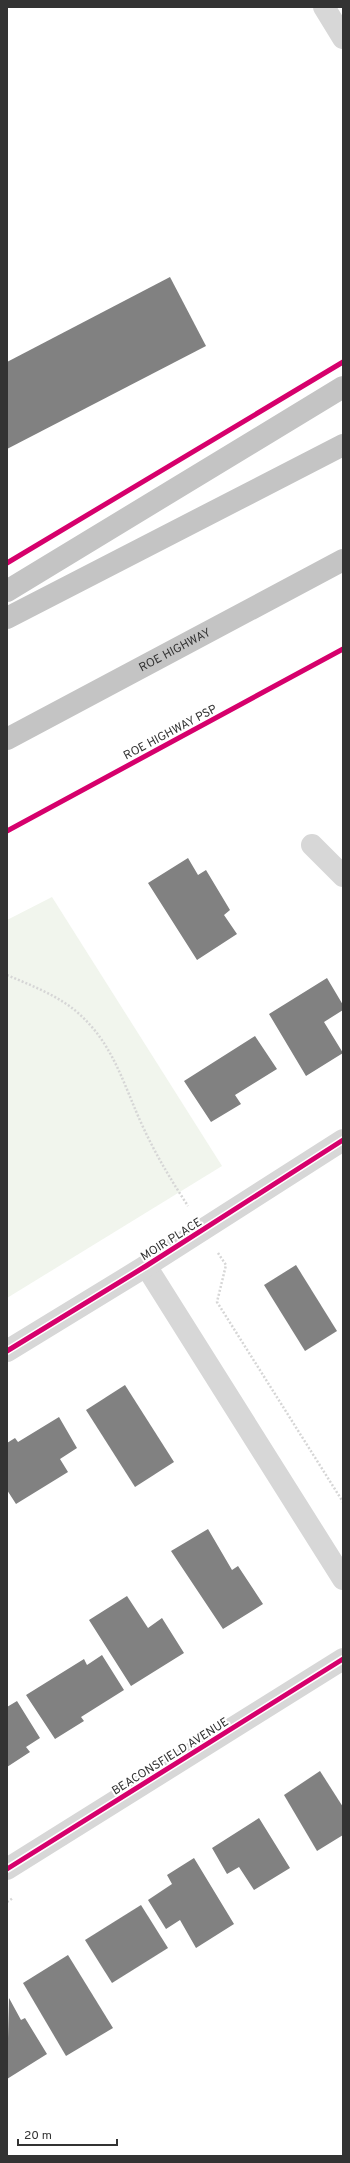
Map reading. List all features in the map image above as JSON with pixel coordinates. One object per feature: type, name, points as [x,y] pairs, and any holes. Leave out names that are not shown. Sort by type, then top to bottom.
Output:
[{"type":"highway","points":[[7,591],[343,387]]},
{"type":"highway","points":[[7,618],[343,445]]},
{"type":"highway","name":"ROE HIGHWAY","points":[[7,739],[343,560]]},
{"type":"street","points":[[324,7],[343,38]]},
{"type":"street","points":[[312,845],[343,876]]},
{"type":"street","name":"MOIR PLACE","points":[[7,1351],[204,1230],[343,1140]]},
{"type":"street","name":"MOIR PLACE","points":[[146,1266],[343,1579]]},
{"type":"street","name":"BEACONSFIELD AVENUE","points":[[7,1869],[343,1659]]},
{"type":"path","points":[[7,975],[47,993],[76,1011],[105,1042],[115,1059],[143,1128],[161,1165],[226,1265],[217,1302],[343,1502]]},
{"type":"shaded area","points":[[52,897],[222,1166],[7,1298],[7,920]]},
{"type":"building","points":[[170,277],[206,346],[7,449],[7,362]]},
{"type":"building","points":[[188,858],[198,875],[206,870],[230,910],[224,915],[237,934],[197,960],[148,883]]},
{"type":"building","points":[[327,978],[343,1005],[343,1010],[324,1022],[343,1053],[306,1076],[269,1014]]},
{"type":"building","points":[[255,1036],[277,1069],[235,1095],[241,1104],[211,1122],[184,1081]]},
{"type":"building","points":[[296,1265],[337,1331],[305,1351],[264,1285]]},
{"type":"building","points":[[125,1385],[174,1462],[135,1487],[86,1410]]},
{"type":"building","points":[[59,1417],[77,1448],[60,1459],[68,1472],[16,1504],[7,1490],[7,1443],[15,1438],[18,1442]]},
{"type":"building","points":[[208,1529],[232,1570],[238,1566],[263,1604],[223,1629],[171,1551]]},
{"type":"building","points":[[127,1596],[148,1628],[162,1618],[184,1653],[131,1686],[89,1620]]},
{"type":"building","points":[[102,1655],[124,1690],[81,1717],[84,1721],[55,1739],[26,1695],[84,1659],[87,1665]]},
{"type":"building","points":[[17,1701],[40,1738],[26,1747],[30,1752],[7,1767],[7,1707]]},
{"type":"building","points":[[320,1771],[343,1807],[343,1835],[317,1851],[284,1795]]},
{"type":"building","points":[[259,1818],[290,1868],[254,1890],[239,1867],[227,1874],[212,1848]]},
{"type":"building","points":[[194,1858],[234,1924],[196,1948],[180,1920],[166,1929],[148,1900],[172,1884],[167,1875]]},
{"type":"building","points":[[141,1905],[168,1948],[112,1983],[85,1940]]},
{"type":"building","points":[[68,1955],[113,2028],[66,2056],[23,1983]]},
{"type":"building","points":[[9,1998],[21,2020],[25,2018],[47,2054],[7,2079]]},
{"type":"cycle path","points":[[7,563],[343,362]]},
{"type":"cycle path","name":"ROE HIGHWAY PSP","points":[[7,831],[343,649]]},
{"type":"cycle path","points":[[7,1351],[146,1266],[343,1140]]},
{"type":"cycle path","points":[[7,1869],[343,1659]]}]
